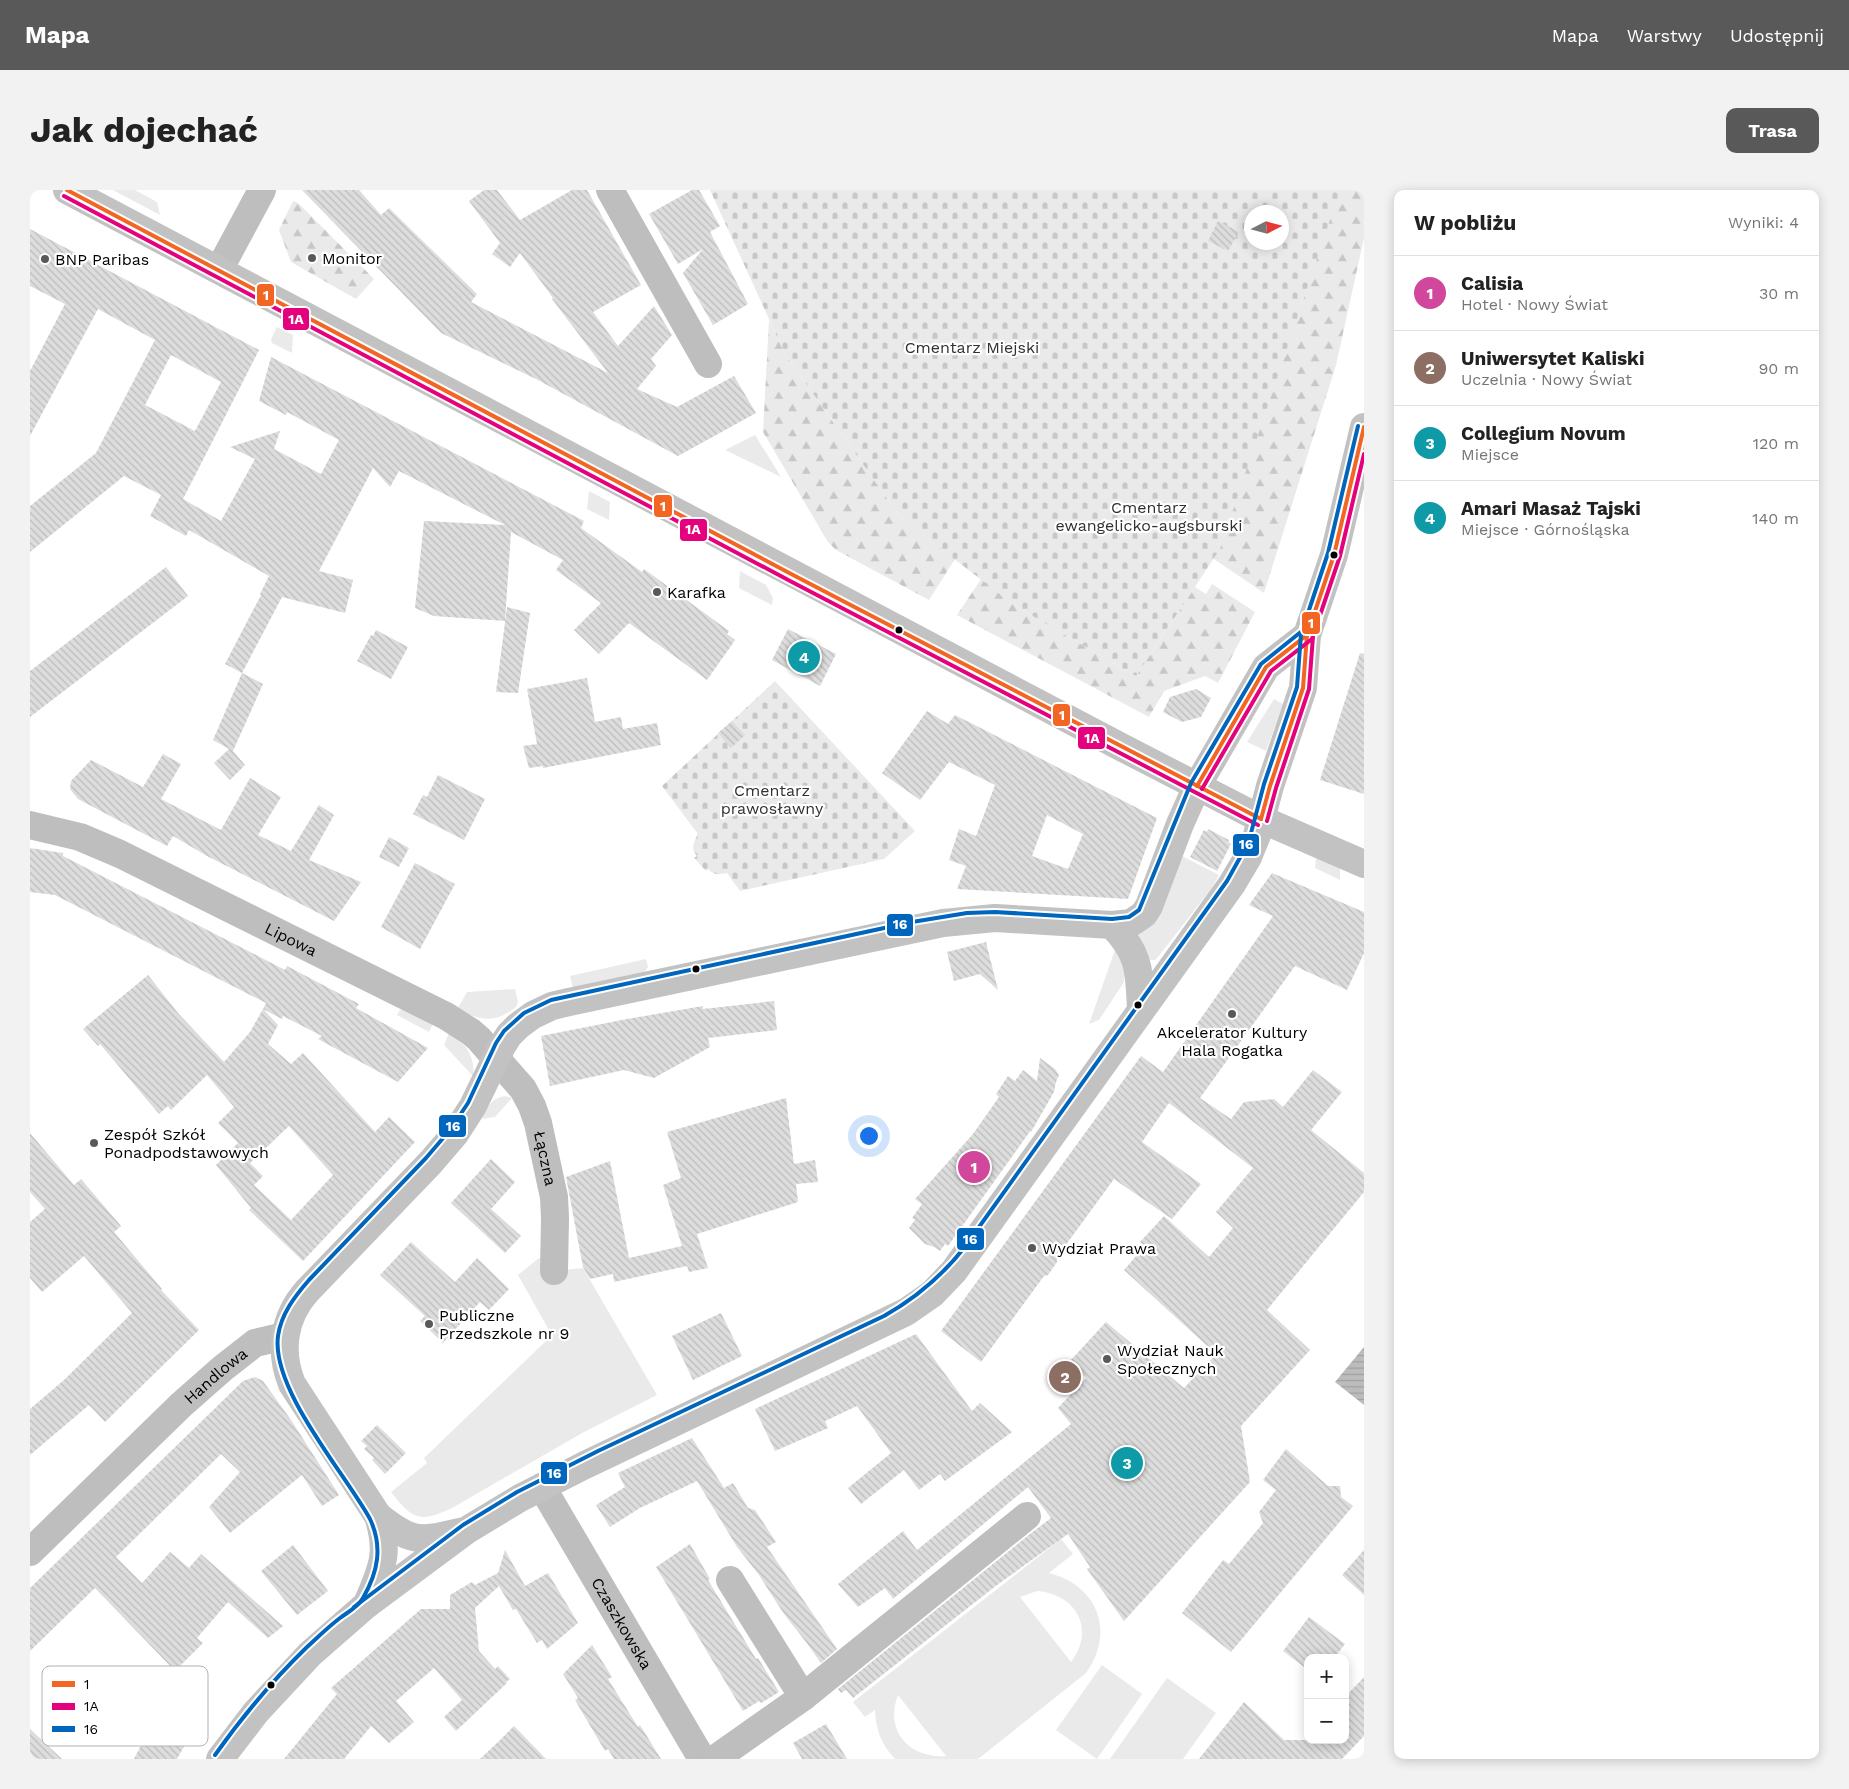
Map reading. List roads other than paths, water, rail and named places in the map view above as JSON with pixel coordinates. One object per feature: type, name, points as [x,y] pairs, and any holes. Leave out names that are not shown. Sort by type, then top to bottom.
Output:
[{"type":"street","points":[[67,190],[795,576],[1197,786],[1262,819],[1364,864]]},
{"type":"street","points":[[219,270],[262,190]]},
{"type":"street","points":[[610,190],[708,364]]},
{"type":"street","points":[[220,1759],[256,1712],[310,1654],[366,1605],[467,1530],[542,1487],[875,1328],[914,1307],[932,1294],[954,1271],[1248,858],[1303,688],[1308,635],[1334,555],[1364,427]]},
{"type":"street","points":[[366,1605],[383,1563],[383,1532],[378,1516],[292,1384],[285,1361],[285,1336],[291,1314],[302,1297],[431,1162],[455,1134],[473,1106],[496,1057],[509,1035],[533,1015],[552,1006],[942,923],[995,918],[1122,925],[1138,919],[1149,906],[1180,824],[1197,786],[1266,667],[1308,635]]},
{"type":"street","name":"Lipowa","points":[[32,820],[120,854],[446,1016],[471,1032],[496,1057]]},
{"type":"street","points":[[1112,925],[1134,952],[1140,977],[1141,1010]]},
{"type":"street","name":"Łączna","points":[[496,1057],[523,1089],[538,1123],[554,1197],[554,1271]]},
{"type":"street","name":"Handlowa","points":[[30,1552],[181,1405],[254,1342],[285,1336]]},
{"type":"street","name":"Czaszkowska","points":[[542,1487],[702,1759]]},
{"type":"street","points":[[378,1516],[397,1531],[415,1538],[434,1538],[467,1530]]},
{"type":"street","points":[[715,1759],[803,1696],[1027,1516]]},
{"type":"street","points":[[730,1580],[803,1696]]},
{"type":"place","name":"Monitor","points":[[312,258]]},
{"type":"place","name":"BNP Paribas","points":[[45,259]]},
{"type":"place","name":"Karafka","points":[[657,592]]},
{"type":"place","name":"Amari Masaż Tajski","points":[[804,657]]},
{"type":"place","name":"Akcelerator Kultury Hala Rogatka","points":[[1232,1014]]},
{"type":"place","name":"Zespół Szkół Ponadpodstawowych","points":[[94,1143]]},
{"type":"place","name":"Calisia","points":[[974,1167]]},
{"type":"place","name":"Wydział Prawa","points":[[1032,1248]]},
{"type":"place","name":"Publiczne Przedszkole nr 9","points":[[429,1324]]},
{"type":"place","name":"Wydział Nauk Społecznych","points":[[1107,1359]]},
{"type":"place","name":"Uniwersytet Kaliski","points":[[1065,1377]]},
{"type":"place","name":"Collegium Novum","points":[[1127,1463]]},
{"type":"park label","name":"Cmentarz Miejski","points":[[972,347]]},
{"type":"park label","name":"Cmentarz ewangelicko-augsburski","points":[[1149,516]]},
{"type":"park label","name":"Cmentarz prawosławny","points":[[772,799]]}]
